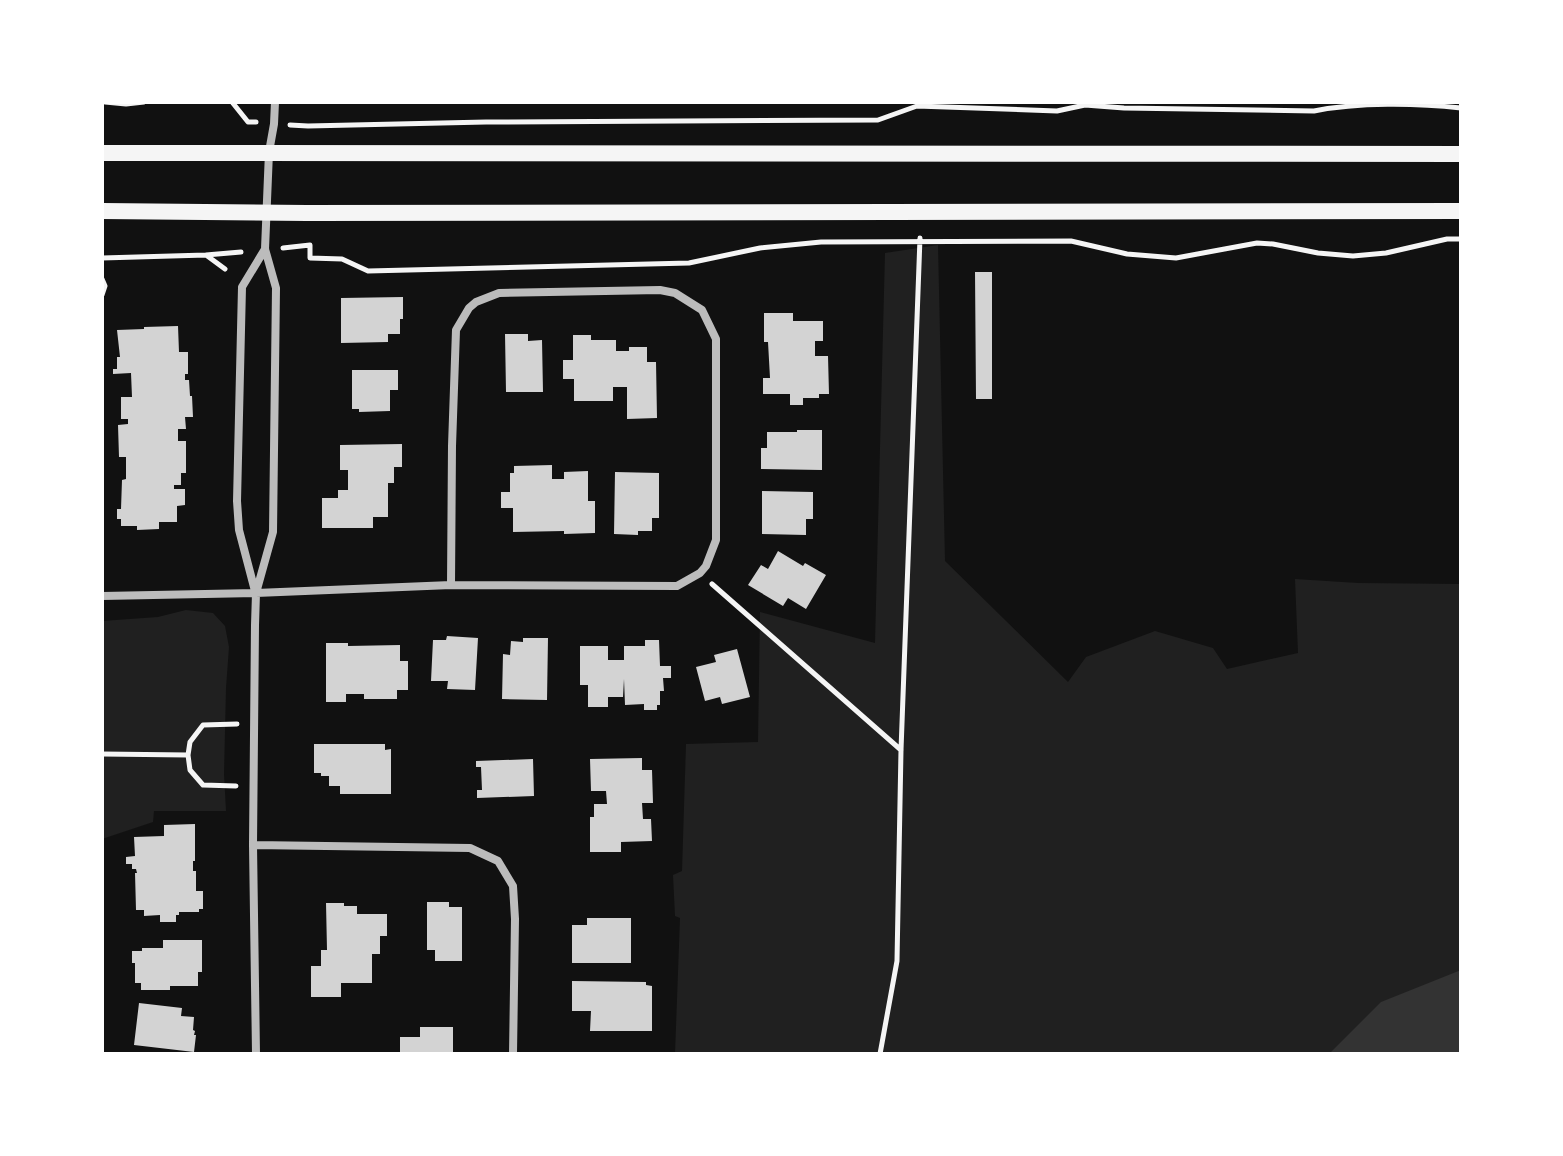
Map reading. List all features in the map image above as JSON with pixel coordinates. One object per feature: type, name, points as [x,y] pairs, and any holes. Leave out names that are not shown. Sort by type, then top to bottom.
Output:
[{"type":"main road","points":[[102,153],[1461,154]]},
{"type":"main road","points":[[102,211],[1461,211]]},
{"type":"street","points":[[256,1054],[253,724],[256,593],[273,532],[276,288],[265,249],[265,212],[275,102]]},
{"type":"street","points":[[256,593],[239,530],[237,501],[242,287],[265,249]]},
{"type":"street","points":[[102,596],[451,585],[677,586],[703,570],[716,540],[716,339],[702,310],[675,293],[660,290],[499,293],[469,308],[456,330],[451,585]]},
{"type":"street","points":[[253,845],[470,848],[498,861],[513,886],[513,1054]]},
{"type":"path","points":[[105,102],[144,102]]},
{"type":"path","points":[[232,102],[248,122],[308,126],[878,120],[917,106],[1057,111],[1085,105],[1314,111],[1334,107],[1400,105],[1461,108]]},
{"type":"path","points":[[880,1054],[897,961],[901,750],[922,213]]},
{"type":"path","points":[[310,245],[310,258],[342,259],[368,271],[689,263],[760,248],[821,242],[1071,241],[1127,254],[1176,258],[1257,243],[1353,256],[1461,239]]},
{"type":"path","points":[[102,258],[206,255],[225,269]]},
{"type":"path","points":[[102,279],[105,286],[102,295]]},
{"type":"path","points":[[703,570],[901,750]]},
{"type":"path","points":[[253,724],[203,725],[190,742],[188,755],[190,770],[203,785],[253,787]]},
{"type":"path","points":[[102,754],[188,755]]},
{"type":"shaded area","points":[[938,245],[945,561],[1068,682],[1086,657],[1155,631],[1213,648],[1227,669],[1298,653],[1295,579],[1461,584],[1461,1054],[675,1054],[680,918],[675,916],[673,875],[682,871],[686,744],[758,742],[760,612],[875,643],[885,253]]},
{"type":"shaded area","points":[[186,610],[213,613],[225,626],[229,647],[224,774],[226,811],[154,811],[153,822],[102,839],[102,621],[158,617]]},
{"type":"shaded area","points":[[1461,970],[1461,1054],[1329,1054],[1381,1002]]},
{"type":"building","points":[[975,272],[992,272],[992,399],[976,399]]},
{"type":"building","points":[[403,297],[400,334],[388,334],[388,342],[341,343],[341,298]]},
{"type":"building","points":[[764,313],[793,313],[793,321],[823,321],[823,341],[815,341],[815,356],[828,356],[829,394],[819,394],[819,398],[803,398],[803,405],[790,405],[790,394],[763,394],[763,378],[770,378],[768,342],[764,342]]},
{"type":"building","points":[[178,326],[179,352],[188,352],[185,380],[189,380],[193,417],[185,417],[186,429],[178,429],[178,441],[186,441],[186,473],[181,473],[181,485],[174,485],[174,489],[185,489],[185,505],[177,506],[177,522],[159,522],[159,529],[137,530],[137,526],[121,526],[121,519],[117,519],[117,509],[121,509],[122,480],[126,479],[126,457],[119,457],[118,425],[128,424],[128,419],[121,419],[121,397],[132,397],[131,373],[113,374],[113,369],[117,369],[117,357],[120,357],[117,330]]},
{"type":"building","points":[[505,334],[528,334],[528,341],[542,340],[543,392],[506,392]]},
{"type":"building","points":[[573,335],[591,335],[591,340],[616,340],[616,351],[647,347],[647,362],[656,362],[657,418],[627,419],[627,387],[613,387],[613,401],[574,401],[574,379],[563,379],[563,360],[573,360]]},
{"type":"building","points":[[352,370],[398,370],[398,390],[390,390],[390,411],[359,412],[359,409],[352,409]]},
{"type":"building","points":[[822,430],[822,470],[761,469],[761,448],[767,448],[767,432]]},
{"type":"building","points":[[402,444],[402,467],[394,467],[394,483],[388,483],[388,517],[373,517],[373,528],[322,528],[322,498],[338,498],[338,490],[348,490],[348,470],[340,470],[340,445]]},
{"type":"building","points":[[552,465],[552,479],[564,479],[564,472],[588,471],[588,501],[595,501],[595,533],[513,532],[513,508],[501,508],[501,492],[510,492],[510,473],[514,473],[514,466]]},
{"type":"building","points":[[615,472],[659,473],[659,518],[652,518],[652,531],[638,531],[638,535],[614,534]]},
{"type":"building","points":[[762,491],[813,492],[813,519],[806,519],[806,535],[762,534]]},
{"type":"building","points":[[778,551],[826,575],[806,609],[788,598],[783,606],[748,585],[761,565],[768,569]]},
{"type":"building","points":[[447,636],[478,638],[475,690],[447,689],[448,681],[431,681],[433,640],[446,640]]},
{"type":"building","points":[[523,638],[548,638],[547,700],[502,699],[503,654],[510,655],[511,641],[523,642]]},
{"type":"building","points":[[645,640],[659,640],[660,666],[671,666],[671,678],[663,678],[664,691],[660,691],[657,710],[644,710],[644,704],[625,705],[624,679],[623,697],[608,697],[608,707],[588,707],[588,685],[580,685],[580,646],[608,646],[608,660],[624,660],[624,646],[645,646]]},
{"type":"building","points":[[326,643],[348,643],[348,646],[400,645],[400,661],[408,661],[408,690],[397,690],[397,699],[364,699],[364,694],[346,694],[346,702],[326,702]]},
{"type":"building","points":[[737,649],[750,697],[722,704],[720,697],[705,701],[696,667],[716,662],[714,655]]},
{"type":"building","points":[[314,744],[385,744],[385,750],[391,749],[391,794],[340,794],[340,786],[329,786],[329,776],[314,773]]},
{"type":"building","points":[[642,758],[642,770],[652,770],[653,803],[642,803],[643,819],[651,819],[652,841],[621,842],[621,852],[590,852],[590,817],[594,817],[594,804],[607,804],[606,791],[591,791],[590,759]]},
{"type":"building","points":[[533,759],[534,796],[477,798],[477,790],[482,790],[481,767],[476,767],[476,761]]},
{"type":"building","points":[[195,824],[193,871],[196,871],[196,891],[203,891],[203,909],[199,912],[179,912],[176,922],[160,922],[160,915],[144,916],[144,910],[136,910],[136,869],[132,869],[132,864],[126,864],[126,857],[135,856],[134,837],[164,836],[164,825]]},
{"type":"building","points":[[427,902],[449,902],[449,907],[462,907],[462,961],[435,961],[435,950],[427,950]]},
{"type":"building","points":[[326,903],[357,906],[357,914],[387,914],[387,936],[380,936],[380,954],[372,954],[372,983],[341,983],[341,997],[311,997],[311,966],[321,966],[321,950],[327,950]]},
{"type":"building","points":[[587,918],[631,918],[631,963],[572,963],[572,925],[587,925]]},
{"type":"building","points":[[163,940],[202,940],[202,972],[198,972],[198,986],[141,990],[141,983],[135,983],[132,951],[163,948]]},
{"type":"building","points":[[572,981],[646,982],[646,985],[652,986],[652,1031],[590,1031],[591,1011],[572,1011]]},
{"type":"building","points":[[139,1003],[182,1008],[181,1016],[194,1017],[194,1052],[134,1045]]},
{"type":"building","points":[[420,1027],[453,1027],[453,1054],[400,1054],[400,1037],[420,1037]]}]
